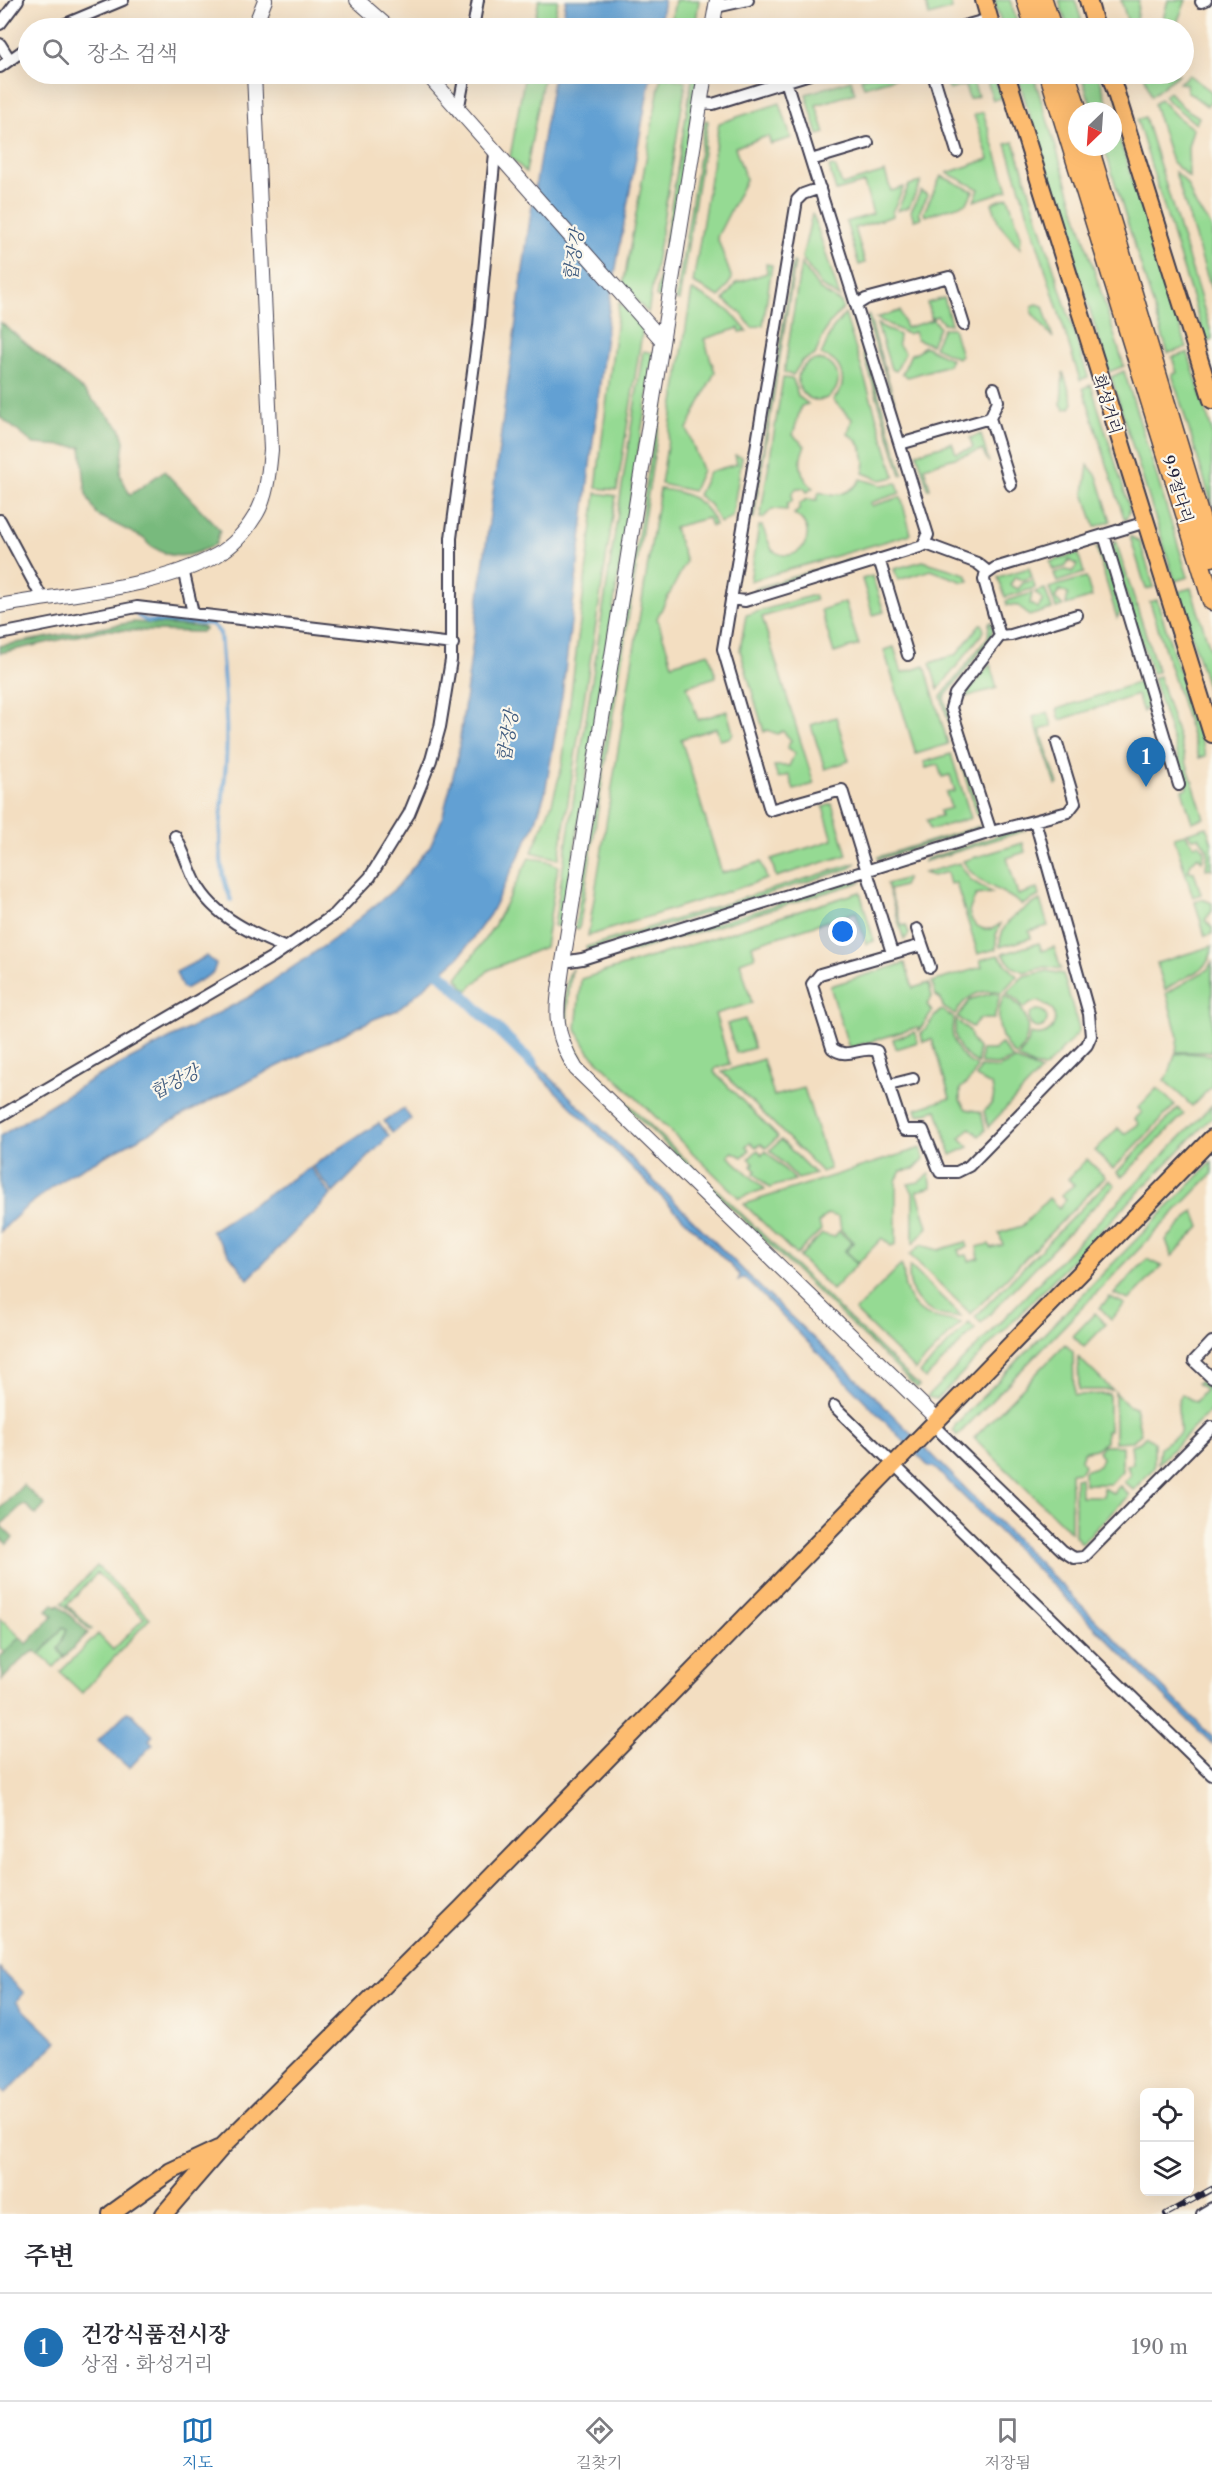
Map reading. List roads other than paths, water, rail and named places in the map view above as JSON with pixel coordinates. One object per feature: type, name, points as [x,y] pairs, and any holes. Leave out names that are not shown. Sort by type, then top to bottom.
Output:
[{"type":"highway","points":[[1026,0],[1032,18]]},
{"type":"highway","points":[[1043,0],[1049,18]]},
{"type":"highway","points":[[1052,84],[1150,376]]},
{"type":"highway","points":[[1069,84],[1075,102]]},
{"type":"highway","points":[[1091,156],[1150,376]]},
{"type":"highway","name":"9·9절다리","points":[[1150,376],[1212,557]]},
{"type":"highway","name":"9·9절다리","points":[[1150,376],[1212,601]]},
{"type":"main road","points":[[984,0],[989,18]]},
{"type":"main road","points":[[1088,0],[1093,18]]},
{"type":"main road","name":"화성거리","points":[[1009,84],[1212,734]]},
{"type":"main road","points":[[1113,84],[1212,400]]},
{"type":"main road","points":[[164,2214],[222,2147],[453,1918],[895,1466],[934,1421],[1212,1138]]},
{"type":"main road","points":[[111,2214],[171,2170],[222,2147]]},
{"type":"street","points":[[0,24],[13,10],[18,0]]},
{"type":"street","points":[[80,18],[123,0]]},
{"type":"street","points":[[258,18],[265,0]]},
{"type":"street","points":[[357,0],[378,18]]},
{"type":"street","points":[[475,18],[478,0]]},
{"type":"street","points":[[714,18],[716,3],[748,0]]},
{"type":"street","points":[[0,45],[10,60]]},
{"type":"street","points":[[0,67],[18,54]]},
{"type":"street","points":[[0,606],[140,582],[183,569],[218,554],[238,539],[257,514],[267,483],[271,450],[254,84]]},
{"type":"street","points":[[435,84],[662,340]]},
{"type":"street","points":[[458,111],[463,84]]},
{"type":"street","points":[[704,84],[563,962],[556,1013],[557,1032],[576,1069],[1063,1551],[1074,1558],[1084,1557],[1212,1427]]},
{"type":"street","points":[[701,103],[713,104],[776,84]]},
{"type":"street","points":[[787,84],[858,304],[928,536],[926,544]]},
{"type":"street","points":[[936,84],[957,152]]},
{"type":"street","points":[[811,160],[868,143]]},
{"type":"street","points":[[0,1116],[286,948],[336,914],[370,877],[408,814],[431,760],[440,727],[453,644],[451,538],[479,326],[495,153]]},
{"type":"street","points":[[820,188],[803,194],[798,200],[796,209],[723,650],[770,810],[842,790],[892,953]]},
{"type":"street","points":[[858,304],[866,299],[950,277],[964,325]]},
{"type":"street","points":[[994,388],[998,401],[990,418],[1011,485]]},
{"type":"street","points":[[900,444],[990,418]]},
{"type":"street","points":[[0,520],[42,598]]},
{"type":"street","points":[[987,571],[1146,522]]},
{"type":"street","points":[[1104,535],[1179,785]]},
{"type":"street","points":[[732,599],[745,601],[926,544],[977,563],[987,571]]},
{"type":"street","points":[[879,559],[908,655]]},
{"type":"street","points":[[183,569],[193,613]]},
{"type":"street","points":[[987,571],[984,580],[1000,636]]},
{"type":"street","points":[[0,634],[137,607],[453,644]]},
{"type":"street","points":[[991,832],[951,708],[955,694],[1000,636],[1011,635],[1077,615]]},
{"type":"street","points":[[563,962],[582,959],[991,832],[1068,812],[1075,803],[1057,743]]},
{"type":"street","points":[[922,945],[820,974],[812,984],[832,1048],[839,1054],[846,1055],[871,1049],[877,1051],[902,1126],[905,1130],[923,1130],[940,1172],[957,1172],[969,1166],[1087,1045],[1091,1036],[1089,1014],[1035,821]]},
{"type":"street","points":[[175,836],[188,857],[196,883],[211,902],[235,924],[286,948]]},
{"type":"street","points":[[917,929],[930,966]]},
{"type":"street","points":[[889,1085],[913,1079]]},
{"type":"street","points":[[1212,1342],[1194,1361],[1212,1378]]},
{"type":"street","points":[[834,1406],[1212,1775]]},
{"type":"street","points":[[1202,2214],[1212,2208]]},
{"type":"water","points":[[566,0],[664,0],[661,18],[563,18]]},
{"type":"water","name":"합장강","points":[[552,84],[649,84],[610,301],[562,696],[545,793],[535,824],[490,914],[460,956],[398,1010],[374,1019],[248,1081],[69,1175],[25,1208],[0,1232],[0,1136],[89,1081],[249,997],[334,939],[397,887],[430,846],[442,819],[457,760],[530,218]]},
{"type":"water","points":[[207,956],[216,964],[213,973],[185,989],[182,987],[176,972]]},
{"type":"water","points":[[524,1051],[763,1290],[868,1390],[1212,1737],[1212,1744],[934,1467],[929,1467],[751,1284],[744,1278],[738,1281],[740,1275],[520,1056]]},
{"type":"water","points":[[404,1109],[411,1119],[392,1133],[384,1121]]},
{"type":"water","points":[[379,1123],[389,1136],[333,1193],[312,1166]]},
{"type":"water","points":[[310,1167],[331,1195],[248,1279],[211,1231]]},
{"type":"water","points":[[127,1712],[132,1714],[153,1735],[149,1740],[153,1744],[129,1768],[98,1741]]},
{"type":"water","points":[[0,1969],[24,1993],[16,2002],[57,2042],[5,2094],[0,2089]]},
{"type":"waterway","points":[[138,616],[147,621],[212,624],[220,633],[226,746],[220,849],[225,884],[231,900]]},
{"type":"waterway","points":[[430,963],[533,1064]]},
{"type":"railway","points":[[1166,2214],[1212,2189]]},
{"type":"place","name":"건강식품전시장","points":[[1146,787]]}]
